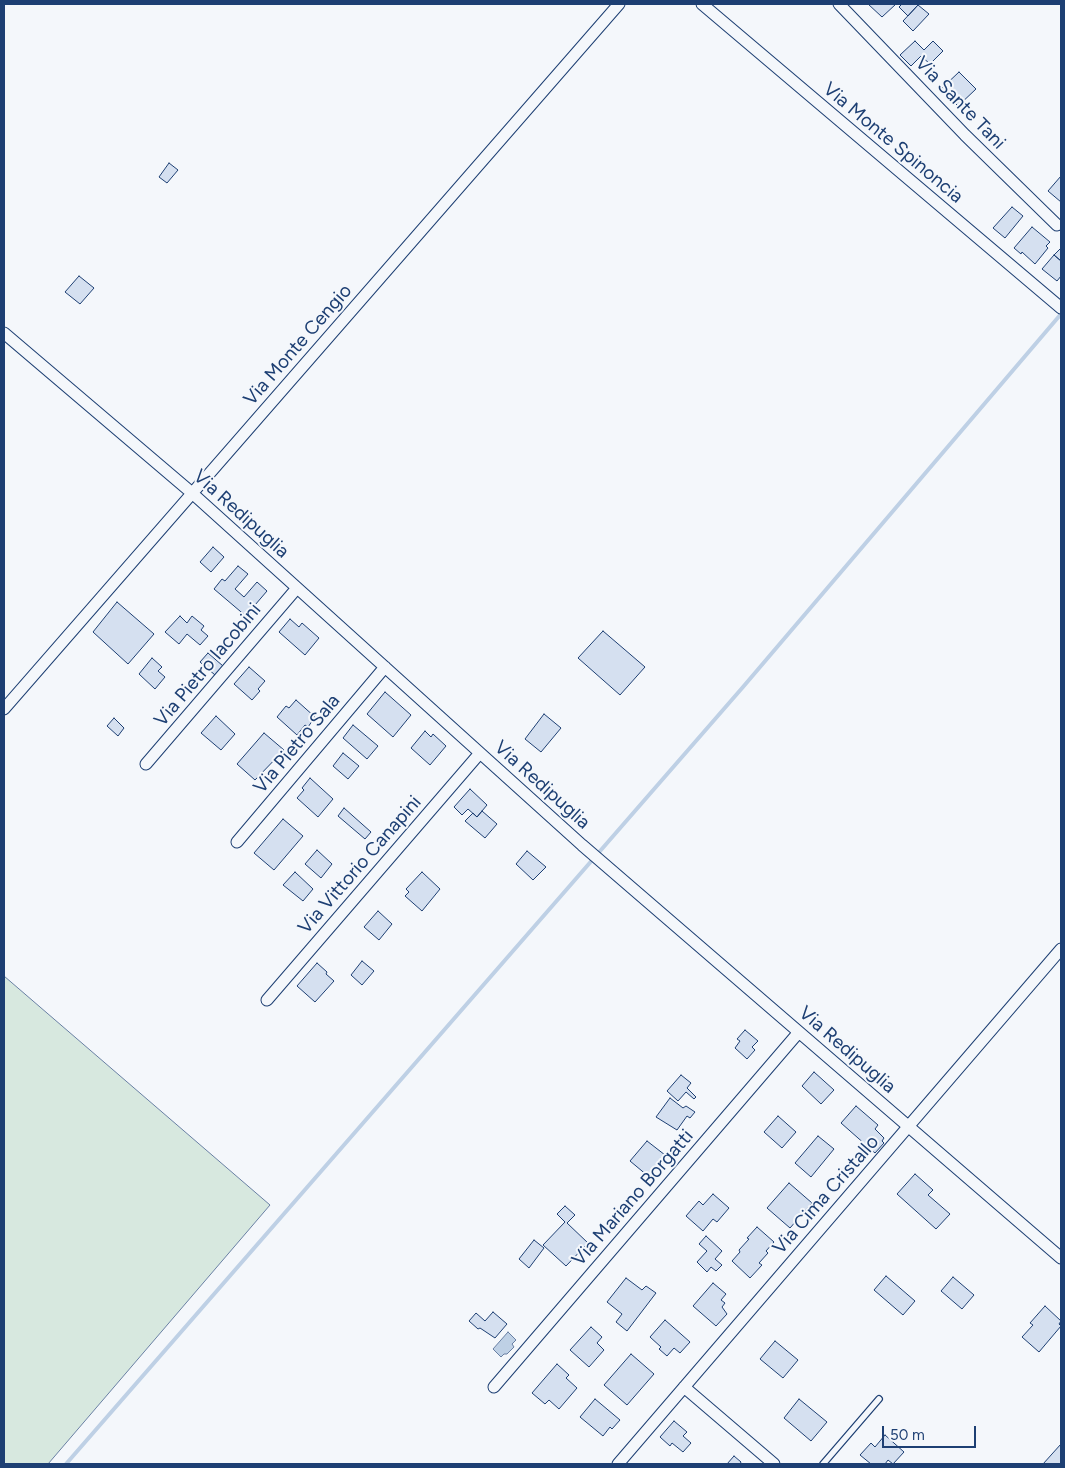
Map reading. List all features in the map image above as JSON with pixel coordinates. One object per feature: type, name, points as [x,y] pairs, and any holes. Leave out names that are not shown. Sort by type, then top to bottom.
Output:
[{"type":"street","name":"Via Monte Cengio","points":[[4,709],[619,4]]},
{"type":"street","name":"Via Monte Spinoncia","points":[[702,4],[1061,308]]},
{"type":"street","name":"Via Sante Tani","points":[[839,4],[965,135],[1057,225]]},
{"type":"street","name":"Via Redipuglia","points":[[4,333],[192,494],[609,868],[1061,1258]]},
{"type":"street","name":"Via Pietro Iacobini","points":[[146,764],[297,588]]},
{"type":"street","name":"Via Pietro Sala","points":[[237,842],[385,667]]},
{"type":"street","name":"Via Vittorio Canapini","points":[[267,1000],[480,752]]},
{"type":"street","name":"Via Cima Cristallo","points":[[618,1464],[1061,949]]},
{"type":"street","name":"Via Mariano Borgatti","points":[[494,1387],[799,1032]]},
{"type":"street","points":[[684,1387],[774,1464]]},
{"type":"lane","points":[[823,1464],[879,1399]]},
{"type":"shaded area","points":[[4,976],[270,1205],[48,1464],[4,1464]]},
{"type":"water","points":[[508,1332],[516,1340],[512,1344],[514,1347],[501,1357],[493,1349]]},
{"type":"building","points":[[868,4],[896,4],[882,17]]},
{"type":"building","points":[[902,4],[918,5],[908,16],[899,7]]},
{"type":"building","points":[[918,5],[929,14],[913,31],[903,21]]},
{"type":"building","points":[[915,41],[924,50],[933,41],[943,51],[930,64],[921,56],[911,66],[900,55]]},
{"type":"building","points":[[959,72],[976,89],[958,106],[941,89]]},
{"type":"building","points":[[169,163],[178,170],[167,183],[159,177]]},
{"type":"building","points":[[1061,176],[1061,202],[1048,191]]},
{"type":"building","points":[[1012,207],[1023,216],[1005,238],[993,228]]},
{"type":"building","points":[[1032,227],[1050,242],[1046,246],[1048,248],[1035,264],[1022,252],[1021,254],[1014,248]]},
{"type":"building","points":[[1061,248],[1061,261],[1054,255]]},
{"type":"building","points":[[1054,255],[1061,261],[1061,276],[1057,281],[1042,269]]},
{"type":"building","points":[[79,276],[94,288],[80,304],[65,292]]},
{"type":"building","points":[[213,547],[224,557],[211,572],[200,562]]},
{"type":"building","points":[[238,566],[248,574],[235,589],[244,597],[257,582],[267,591],[247,617],[214,589],[222,579],[225,581]]},
{"type":"building","points":[[117,602],[154,634],[128,664],[93,632]]},
{"type":"building","points":[[180,616],[187,623],[192,616],[204,626],[201,630],[208,636],[200,645],[187,634],[179,644],[165,632]]},
{"type":"building","points":[[290,619],[299,627],[302,623],[319,638],[305,655],[279,632]]},
{"type":"building","points":[[603,631],[645,667],[620,695],[578,658]]},
{"type":"building","points":[[208,653],[223,666],[215,675],[200,662]]},
{"type":"building","points":[[152,658],[162,667],[158,671],[165,677],[155,689],[139,674]]},
{"type":"building","points":[[249,667],[265,681],[258,689],[260,691],[252,700],[234,684]]},
{"type":"building","points":[[385,692],[411,715],[393,737],[367,714]]},
{"type":"building","points":[[296,700],[315,717],[308,727],[305,725],[297,735],[277,717],[286,706],[289,708]]},
{"type":"building","points":[[544,714],[561,728],[541,752],[525,739]]},
{"type":"building","points":[[216,716],[235,734],[221,750],[201,733]]},
{"type":"building","points":[[114,718],[124,728],[118,736],[107,726]]},
{"type":"building","points":[[353,725],[378,746],[367,759],[343,738]]},
{"type":"building","points":[[425,731],[431,737],[433,734],[446,746],[430,765],[411,748]]},
{"type":"building","points":[[264,733],[284,750],[255,780],[237,764]]},
{"type":"building","points":[[343,753],[359,766],[348,779],[333,766]]},
{"type":"building","points":[[310,778],[333,799],[318,817],[297,798],[304,790],[302,788]]},
{"type":"building","points":[[470,789],[487,805],[477,817],[468,809],[462,815],[454,807]]},
{"type":"building","points":[[344,808],[371,832],[365,839],[338,816]]},
{"type":"building","points":[[482,811],[497,824],[485,838],[465,821],[473,813],[477,817]]},
{"type":"building","points":[[283,819],[303,836],[274,870],[254,853]]},
{"type":"building","points":[[317,850],[332,864],[321,878],[305,864]]},
{"type":"building","points":[[527,851],[546,867],[533,880],[516,864]]},
{"type":"building","points":[[295,872],[313,889],[303,901],[283,885]]},
{"type":"building","points":[[422,872],[440,889],[422,911],[405,896],[409,892],[406,889]]},
{"type":"building","points":[[378,911],[392,924],[379,940],[364,927]]},
{"type":"building","points":[[362,961],[374,971],[362,985],[351,975]]},
{"type":"building","points":[[317,963],[334,981],[315,1002],[297,986]]},
{"type":"building","points":[[745,1030],[758,1041],[752,1047],[755,1050],[747,1059],[735,1048],[740,1041],[737,1039]]},
{"type":"building","points":[[814,1072],[834,1090],[821,1104],[802,1086]]},
{"type":"building","points":[[681,1075],[691,1083],[687,1088],[696,1097],[694,1099],[686,1092],[678,1101],[667,1091]]},
{"type":"building","points":[[670,1098],[683,1108],[686,1106],[695,1112],[690,1118],[687,1116],[677,1130],[656,1117]]},
{"type":"building","points":[[856,1106],[878,1125],[875,1129],[884,1138],[882,1141],[884,1143],[875,1153],[841,1123]]},
{"type":"building","points":[[778,1116],[796,1132],[782,1148],[764,1132]]},
{"type":"building","points":[[818,1136],[834,1149],[811,1177],[795,1163]]},
{"type":"building","points":[[647,1141],[665,1155],[648,1176],[630,1161]]},
{"type":"building","points":[[915,1174],[933,1190],[928,1195],[950,1214],[936,1229],[897,1194]]},
{"type":"building","points":[[789,1183],[812,1203],[790,1228],[767,1208]]},
{"type":"building","points":[[713,1194],[729,1208],[717,1222],[713,1219],[703,1231],[686,1216],[699,1201],[703,1205]]},
{"type":"building","points":[[565,1206],[575,1215],[567,1223],[588,1243],[566,1266],[543,1245],[565,1222],[557,1214]]},
{"type":"building","points":[[757,1227],[774,1242],[766,1251],[768,1253],[759,1263],[762,1265],[750,1278],[732,1261],[749,1239],[747,1238]]},
{"type":"building","points":[[706,1236],[722,1251],[715,1259],[722,1265],[716,1271],[711,1267],[707,1272],[697,1262],[707,1251],[699,1244]]},
{"type":"building","points":[[534,1240],[544,1248],[529,1268],[519,1259]]},
{"type":"building","points":[[886,1276],[915,1301],[903,1315],[874,1290]]},
{"type":"building","points":[[953,1277],[974,1295],[962,1309],[941,1291]]},
{"type":"building","points":[[626,1278],[642,1290],[646,1286],[656,1293],[627,1331],[616,1322],[622,1314],[607,1302]]},
{"type":"building","points":[[713,1283],[726,1294],[721,1300],[725,1303],[722,1307],[727,1314],[716,1326],[693,1306]]},
{"type":"building","points":[[1045,1306],[1061,1321],[1059,1324],[1061,1326],[1039,1352],[1022,1337],[1033,1325],[1030,1323]]},
{"type":"building","points":[[493,1312],[507,1324],[495,1338],[480,1328],[478,1329],[469,1321],[476,1313],[485,1321]]},
{"type":"building","points":[[665,1320],[690,1342],[680,1353],[674,1348],[667,1356],[659,1349],[661,1347],[650,1337]]},
{"type":"building","points":[[591,1327],[602,1337],[597,1343],[604,1350],[589,1367],[570,1350]]},
{"type":"building","points":[[775,1341],[798,1360],[783,1378],[760,1359]]},
{"type":"building","points":[[631,1354],[654,1374],[627,1405],[604,1385]]},
{"type":"building","points":[[557,1364],[569,1375],[566,1378],[577,1388],[559,1409],[549,1400],[545,1404],[532,1393]]},
{"type":"building","points":[[595,1399],[620,1420],[612,1429],[610,1427],[603,1436],[580,1417]]},
{"type":"building","points":[[799,1399],[827,1422],[811,1441],[784,1418]]},
{"type":"building","points":[[674,1421],[687,1432],[683,1436],[691,1443],[683,1452],[672,1443],[670,1446],[660,1437]]},
{"type":"building","points":[[885,1435],[904,1452],[893,1464],[888,1460],[885,1464],[871,1464],[860,1455],[871,1443],[875,1447]]},
{"type":"building","points":[[1061,1444],[1061,1464],[1043,1464]]},
{"type":"building","points":[[734,1456],[741,1462],[740,1464],[727,1464]]},
{"type":"waterway","points":[[66,1464],[743,687],[1061,314]]}]
